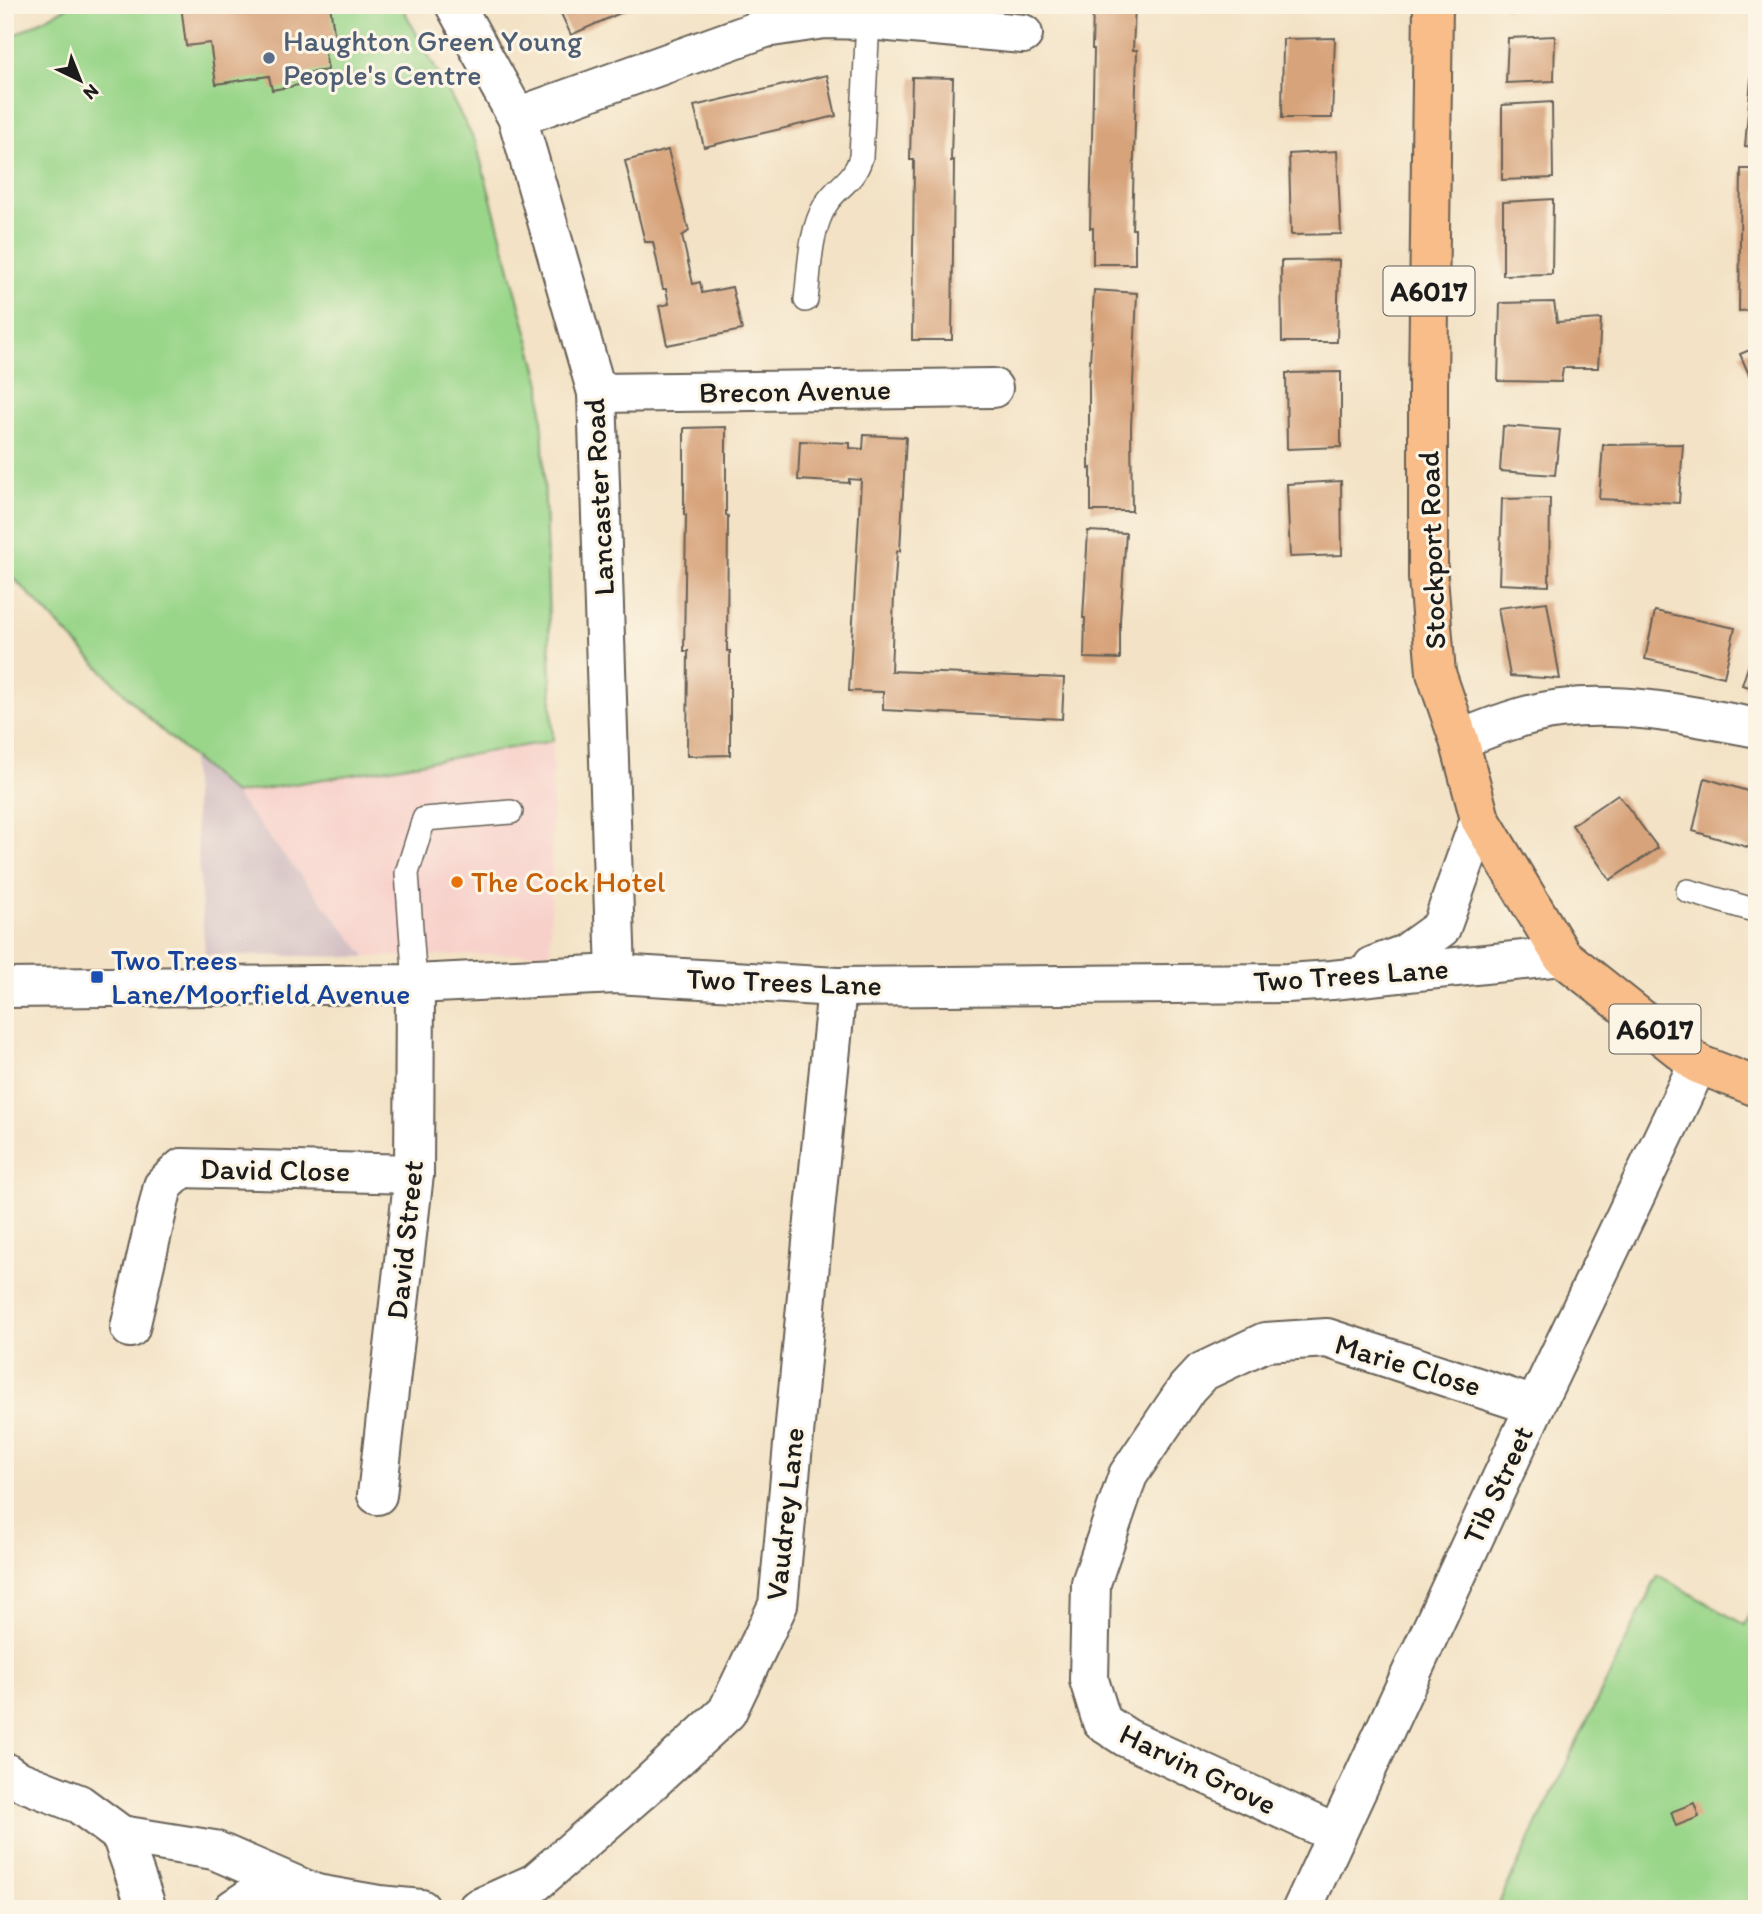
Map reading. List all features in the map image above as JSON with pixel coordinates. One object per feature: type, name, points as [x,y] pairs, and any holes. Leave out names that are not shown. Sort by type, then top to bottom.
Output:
[{"type":"highway","name":"Stockport Road","points":[[1433,5],[1428,578],[1436,673],[1480,819],[1562,956],[1698,1063],[1757,1087]]},
{"type":"street","name":"Lancaster Road","points":[[455,5],[517,117],[597,393],[616,974]]},
{"type":"street","points":[[517,117],[765,28],[824,19],[868,20],[1023,34]]},
{"type":"street","name":"Brecon Avenue","points":[[597,393],[993,388]]},
{"type":"street","points":[[1458,740],[1499,723],[1560,709],[1619,707],[1757,728]]},
{"type":"street","points":[[1332,981],[1405,954],[1441,928],[1480,819]]},
{"type":"street","name":"Two Trees Lane","points":[[5,988],[415,984],[616,974],[838,987],[1287,983],[1332,981],[1562,956]]},
{"type":"street","name":"David Street","points":[[377,1495],[414,1174],[415,984]]},
{"type":"street","name":"Vaudrey Lane","points":[[477,1909],[535,1883],[727,1712],[778,1605],[838,987]]},
{"type":"street","name":"Tib Street","points":[[1302,1909],[1535,1406],[1698,1063]]},
{"type":"street","name":"David Close","points":[[130,1328],[163,1186],[182,1168],[414,1174]]},
{"type":"street","name":"Marie Close","points":[[1128,1475],[1187,1388],[1202,1372],[1265,1342],[1327,1338],[1535,1406]]},
{"type":"street","name":"Harvin Grove","points":[[1128,1475],[1091,1583],[1089,1680],[1101,1722],[1127,1738],[1336,1835]]},
{"type":"street","points":[[5,1772],[15,1779],[79,1804],[121,1835],[214,1850],[316,1894]]},
{"type":"street","points":[[121,1835],[147,1909]]},
{"type":"street","points":[[233,1909],[251,1897],[316,1894],[421,1909]]},
{"type":"lane","points":[[806,300],[813,239],[818,221],[826,205],[857,171],[861,157],[868,20]]},
{"type":"lane","points":[[415,984],[407,873],[424,820],[511,812]]},
{"type":"lane","points":[[1688,891],[1757,911]]},
{"type":"shaded area","points":[[553,741],[550,953],[367,957],[234,794]]},
{"type":"shaded area","points":[[191,756],[234,794],[367,957],[205,955]]},
{"type":"green space","points":[[71,5],[401,5],[476,143],[541,384],[553,741],[234,794],[150,720],[5,569],[5,40]]},
{"type":"green space","points":[[1658,1575],[1745,1625],[1757,1595],[1757,1909],[1496,1909]]},
{"type":"building","name":"Haughton Green Young People's Centre","points":[[181,5],[330,5],[335,39],[323,41],[328,70],[298,74],[299,85],[272,90],[269,76],[216,84],[210,43],[186,46]]},
{"type":"building","points":[[557,5],[638,5],[571,35]]},
{"type":"building","points":[[1093,5],[1135,5],[1133,50],[1137,50],[1132,229],[1135,229],[1135,264],[1093,264],[1093,228],[1090,228]]},
{"type":"building","points":[[1505,5],[1555,5],[1555,8],[1505,8]]},
{"type":"building","points":[[1757,35],[1757,147],[1745,146]]},
{"type":"building","points":[[1555,36],[1554,81],[1506,83],[1508,38]]},
{"type":"building","points":[[1335,38],[1332,118],[1282,118],[1283,39]]},
{"type":"building","points":[[827,75],[836,116],[704,147],[694,106]]},
{"type":"building","points":[[912,77],[953,78],[952,340],[912,340]]},
{"type":"building","points":[[1552,102],[1553,178],[1502,180],[1502,105]]},
{"type":"building","points":[[668,150],[689,231],[682,236],[693,284],[700,282],[702,293],[732,287],[742,330],[667,345],[659,306],[669,304],[666,289],[663,289],[653,242],[645,242],[625,161]]},
{"type":"building","points":[[1337,151],[1341,234],[1291,235],[1289,154]]},
{"type":"building","points":[[1741,169],[1757,169],[1757,310],[1739,311]]},
{"type":"building","points":[[1553,199],[1552,274],[1503,275],[1503,202]]},
{"type":"building","points":[[1339,260],[1337,342],[1282,342],[1281,261]]},
{"type":"building","points":[[1094,290],[1137,293],[1131,428],[1132,511],[1091,511],[1089,381]]},
{"type":"building","points":[[1554,302],[1557,322],[1601,319],[1598,368],[1563,368],[1561,382],[1498,381],[1500,303]]},
{"type":"building","points":[[1757,347],[1757,393],[1740,354]]},
{"type":"building","points":[[1341,372],[1341,447],[1287,449],[1286,373]]},
{"type":"building","points":[[1503,426],[1560,430],[1555,475],[1500,471]]},
{"type":"building","points":[[726,427],[730,755],[687,756],[684,428]]},
{"type":"building","points":[[864,435],[906,437],[891,671],[1064,678],[1062,719],[883,710],[883,692],[849,691],[861,480],[849,479],[849,483],[798,480],[800,441],[850,443],[850,448],[863,449]]},
{"type":"building","points":[[1683,444],[1679,503],[1599,499],[1603,445]]},
{"type":"building","points":[[1341,481],[1342,555],[1290,557],[1287,484]]},
{"type":"building","points":[[1550,498],[1549,586],[1499,584],[1502,499]]},
{"type":"building","points":[[1088,531],[1126,533],[1120,659],[1084,658],[1083,618]]},
{"type":"building","points":[[1547,602],[1560,679],[1510,676],[1498,608]]},
{"type":"building","points":[[1655,611],[1735,628],[1724,677],[1645,659]]},
{"type":"building","points":[[1757,643],[1757,689],[1742,685]]},
{"type":"building","points":[[1705,778],[1757,794],[1757,850],[1693,831]]},
{"type":"building","points":[[1618,794],[1658,848],[1610,880],[1572,825]]},
{"type":"building","points":[[1694,1803],[1699,1817],[1676,1826],[1671,1812]]},
{"type":"place","name":"Haughton Green Young People's Centre","points":[[269,58]]},
{"type":"place","name":"The Cock Hotel","points":[[457,882]]},
{"type":"place","name":"Two Trees Lane/Moorfield Avenue","points":[[97,977]]}]
